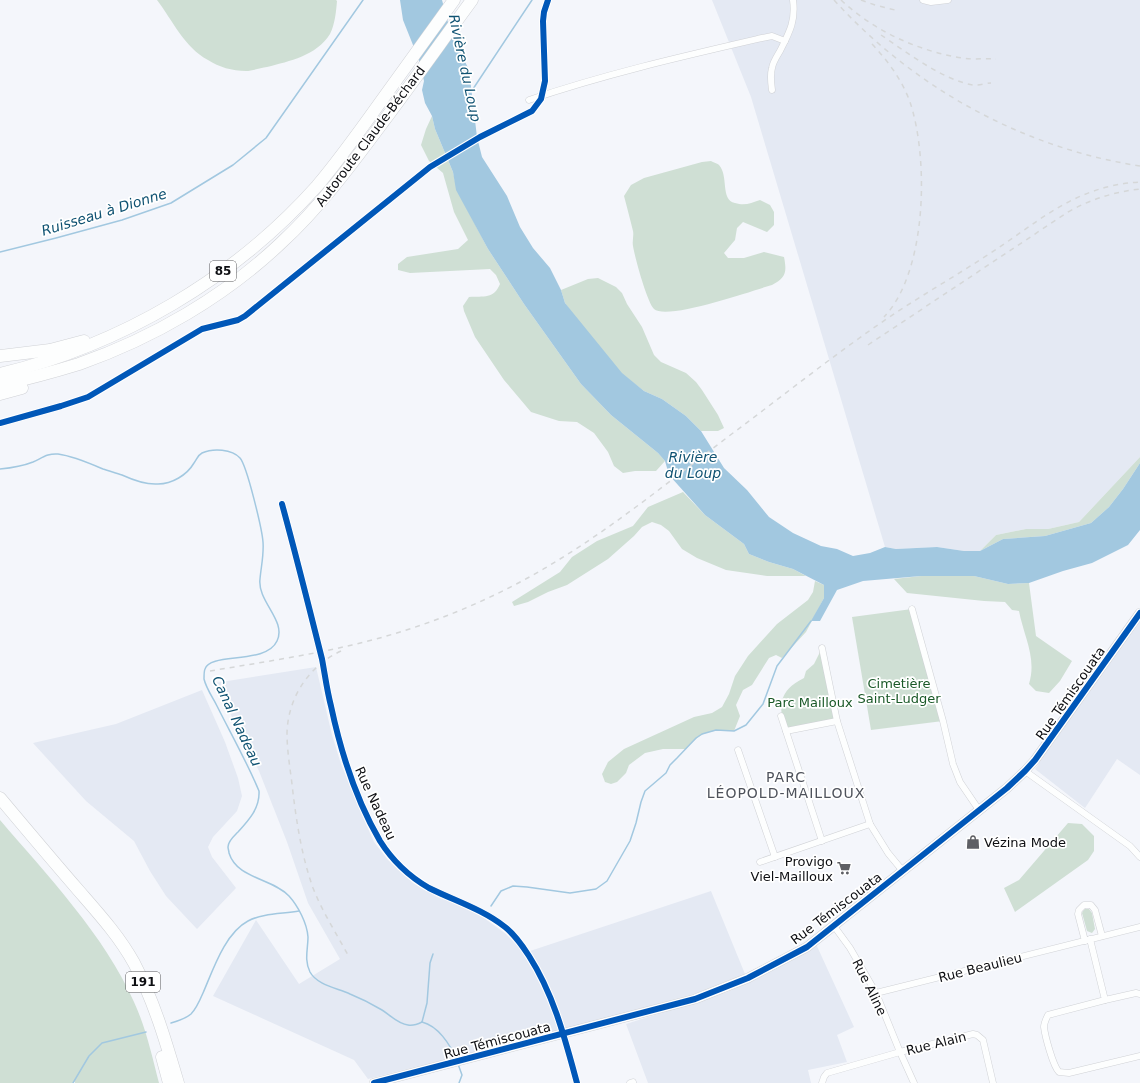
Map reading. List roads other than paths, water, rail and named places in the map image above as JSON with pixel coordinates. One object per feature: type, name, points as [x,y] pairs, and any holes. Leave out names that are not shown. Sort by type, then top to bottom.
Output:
[{"type":"highway","name":"Autoroute Claude-Béchard","points":[[0,374],[73,352],[121,332],[153,316],[191,293],[224,270],[275,228],[330,171],[454,0]]},
{"type":"highway","name":"Autoroute Claude-Béchard","points":[[0,385],[56,371],[113,351],[155,331],[213,296],[264,259],[316,207],[349,168],[472,0]]},
{"type":"highway","points":[[0,356],[36,352],[64,346],[93,338],[128,323],[189,289],[275,228]]},
{"type":"highway","points":[[0,394],[62,375],[126,350],[168,328],[213,296]]},
{"type":"highway","name":"191","points":[[0,798],[110,927],[136,967],[159,1020],[178,1083]]},
{"type":"highway","name":"191","points":[[82,895],[117,949],[137,989],[156,1038],[169,1083]]},
{"type":"main road","name":"Rue Témiscouata","points":[[374,1083],[695,999],[748,978],[806,947],[1007,788],[1026,771],[1047,744],[1140,613]]},
{"type":"street","points":[[772,90],[770,79],[771,69],[790,32],[793,20],[793,0]]},
{"type":"street","points":[[922,0],[931,2],[948,0]]},
{"type":"street","points":[[529,100],[563,89],[683,57],[762,38],[772,36],[785,41]]},
{"type":"street","name":"Rue Nadeau","points":[[282,504],[302,578],[344,760],[358,794],[381,842],[394,859],[415,878],[429,888],[486,914],[506,928],[520,941],[549,992],[577,1083]]},
{"type":"street","points":[[912,609],[943,721],[953,764],[960,782],[979,810]]},
{"type":"street","points":[[822,648],[837,721],[870,824],[888,853],[902,870]]},
{"type":"street","points":[[781,716],[822,841]]},
{"type":"street","points":[[786,732],[837,721]]},
{"type":"street","points":[[738,750],[775,857]]},
{"type":"street","points":[[1026,771],[1130,846],[1140,857]]},
{"type":"street","points":[[760,862],[870,824]]},
{"type":"street","points":[[1102,936],[1095,910],[1090,906],[1084,906],[1079,910],[1078,914],[1105,1000]]},
{"type":"street","name":"Rue Aline","points":[[834,926],[850,948],[876,994],[900,1052]]},
{"type":"street","name":"Rue Beaulieu","points":[[876,994],[1140,927]]},
{"type":"street","points":[[1140,994],[1136,993],[1105,1000],[1048,1015],[1044,1027],[1056,1070],[1063,1074],[1140,1056]]},
{"type":"street","name":"Rue Alain","points":[[914,1083],[900,1052],[973,1034],[977,1035],[983,1040],[994,1083]]},
{"type":"street","points":[[822,1083],[827,1074],[900,1052]]},
{"type":"water","name":"Rivière du Loup","points":[[400,0],[442,0],[450,30],[469,70],[477,137],[482,157],[507,196],[520,227],[533,248],[550,268],[561,290],[565,303],[622,373],[644,391],[662,399],[686,416],[701,431],[724,468],[747,490],[769,517],[793,533],[821,546],[837,549],[853,556],[870,553],[885,547],[896,549],[937,547],[964,551],[980,551],[1003,539],[1045,536],[1091,523],[1109,507],[1140,463],[1140,530],[1128,545],[1092,563],[1029,583],[1008,584],[974,576],[921,576],[863,581],[837,590],[820,621],[811,621],[824,598],[824,585],[793,569],[749,554],[744,544],[705,515],[669,475],[665,461],[658,453],[611,415],[581,384],[524,304],[488,249],[456,190],[453,172],[435,129],[432,116],[425,103],[422,90],[424,81],[419,60],[403,20]]},
{"type":"waterway","name":"Ruisseau à Dionne","points":[[0,252],[122,220],[171,203],[233,165],[266,138],[363,0]]},
{"type":"waterway","points":[[471,92],[532,0]]},
{"type":"waterway","name":"Canal Nadeau","points":[[0,469],[21,466],[48,455],[58,454],[87,462],[140,482],[149,484],[163,484],[174,481],[183,475],[191,467],[199,455],[206,451],[227,451],[237,455],[240,458],[250,485],[262,535],[263,552],[260,587],[275,618],[279,633],[277,641],[271,648],[262,653],[217,661],[209,664],[205,670],[204,679],[206,686],[259,791],[256,808],[246,823],[230,841],[228,845],[229,853],[233,862],[239,868],[282,890],[296,905],[302,915],[308,937],[308,968],[317,980],[370,1003],[401,1023],[412,1025],[422,1022]]},
{"type":"waterway","points":[[491,906],[501,891],[513,886],[570,893],[596,889],[607,881],[630,841],[645,791],[666,773],[670,765],[696,738],[702,734],[716,730],[734,731],[746,725],[763,704],[777,666],[811,621]]},
{"type":"waterway","points":[[171,1023],[179,1021],[195,1010],[226,943],[240,927],[248,921],[260,916],[299,911]]},
{"type":"waterway","points":[[422,1022],[427,1003],[430,963],[433,954]]},
{"type":"waterway","points":[[422,1022],[433,1027],[443,1036],[456,1059]]},
{"type":"waterway","points":[[73,1083],[89,1056],[102,1043],[146,1032]]},
{"type":"waterway","points":[[458,1064],[462,1075],[459,1083]]},
{"type":"railway","points":[[834,0],[865,32],[899,61],[935,86],[973,109],[1013,129],[1054,145],[1097,157],[1140,166]]},
{"type":"railway","points":[[841,0],[854,11],[882,30],[913,45],[946,55],[962,58],[996,59]]},
{"type":"railway","points":[[861,0],[895,10]]},
{"type":"railway","points":[[881,35],[913,57],[949,77],[973,85],[991,83]]},
{"type":"railway","points":[[872,44],[884,57],[903,86],[910,102],[916,126],[920,153],[920,214],[916,244],[909,272],[898,297],[884,317]]},
{"type":"railway","points":[[210,671],[317,653],[379,638],[459,611],[511,587],[560,559],[604,530],[868,332],[983,258],[1038,220],[1075,199],[1094,191],[1116,185],[1140,182]]},
{"type":"railway","points":[[868,345],[1068,212],[1085,203],[1103,197],[1140,189]]},
{"type":"railway","points":[[341,651],[319,665],[302,684],[291,707],[287,733],[288,756],[296,817],[306,865],[317,897],[348,955]]},
{"type":"place","name":"Vézina Mode","points":[[973,842]]},
{"type":"place","name":"Provigo Viel-Mailloux","points":[[844,868]]},
{"type":"district","name":"PARC LÉOPOLD-MAILLOUX","points":[[786,786]]},
{"type":"park label","name":"Cimetière Saint-Ludger","points":[[899,690]]},
{"type":"park label","name":"Parc Mailloux","points":[[810,702]]}]
